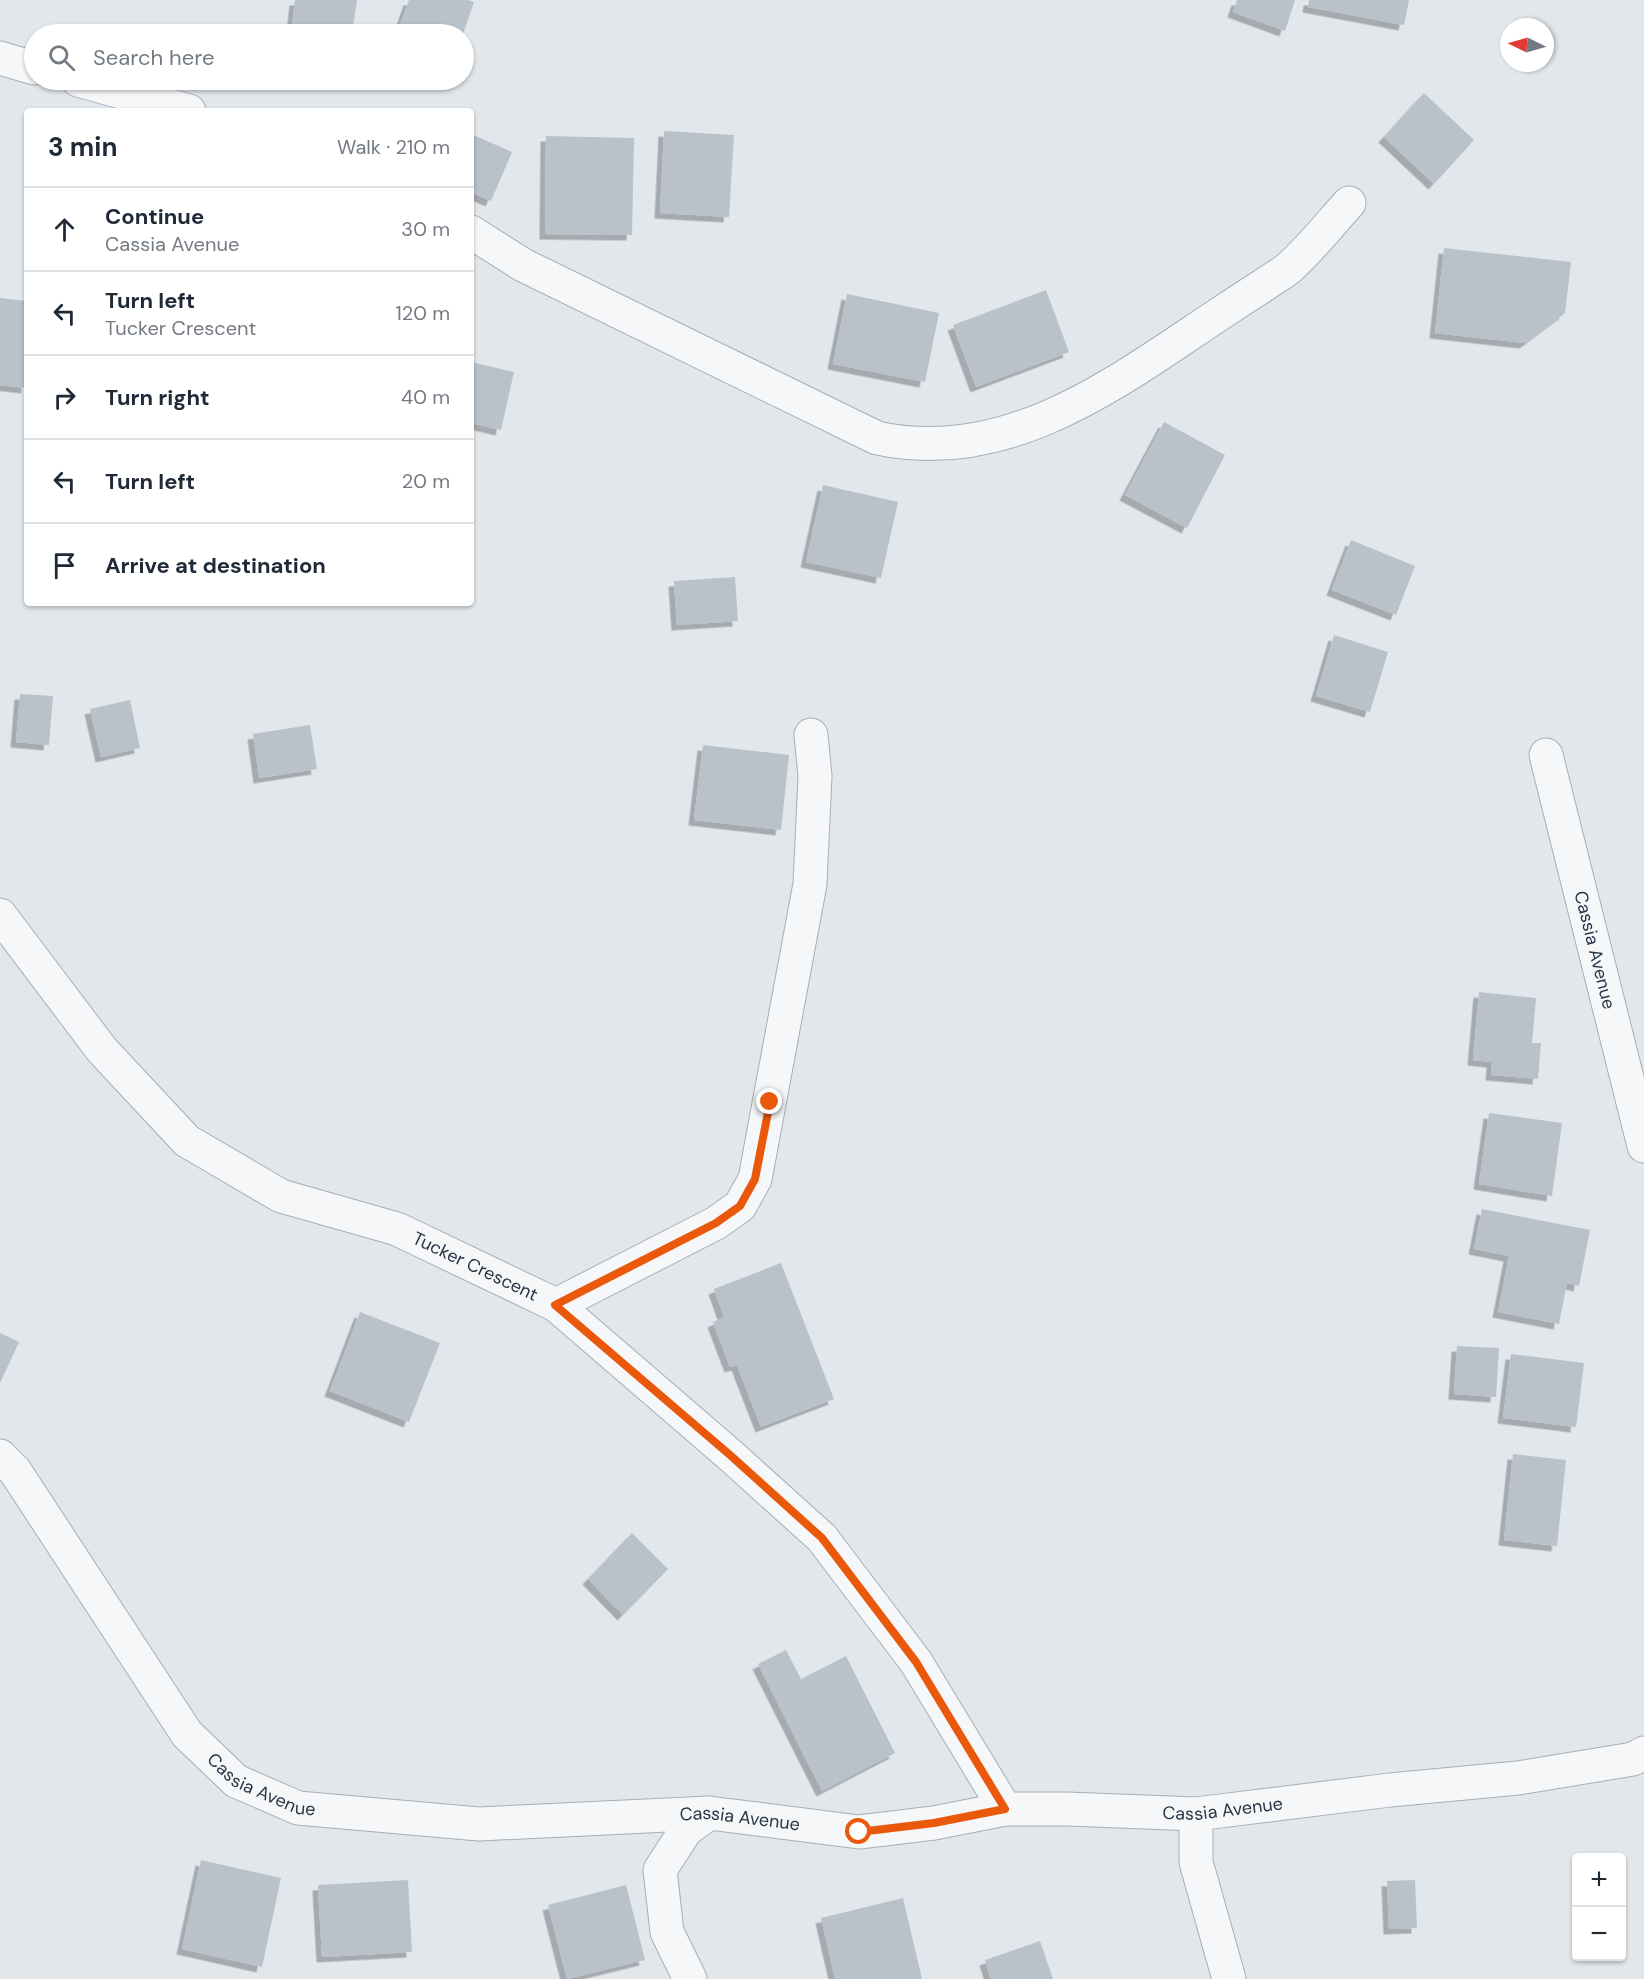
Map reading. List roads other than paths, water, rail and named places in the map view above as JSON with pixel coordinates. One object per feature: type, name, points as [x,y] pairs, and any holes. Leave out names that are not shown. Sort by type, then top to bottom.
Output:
[{"type":"street","points":[[0,58],[24,65]]},
{"type":"street","points":[[114,90],[178,108]]},
{"type":"street","points":[[474,234],[523,265],[877,438],[900,443],[944,445],[1014,430],[1058,412],[1120,381],[1289,268],[1349,203]]},
{"type":"street","points":[[555,1305],[716,1223],[740,1206],[755,1179],[810,884],[814,776],[810,735]]},
{"type":"street","name":"Cassia Avenue","points":[[1546,755],[1644,1146]]},
{"type":"street","name":"Tucker Crescent","points":[[0,915],[102,1050],[187,1141],[281,1196],[397,1228],[555,1305],[730,1455],[822,1538],[916,1662],[1005,1809]]},
{"type":"street","name":"Cassia Avenue","points":[[0,1456],[15,1471],[187,1734],[236,1781],[297,1808],[479,1824],[709,1813],[859,1832],[934,1823],[1005,1809],[1196,1814],[1390,1790],[1518,1778],[1633,1759],[1644,1753]]},
{"type":"street","points":[[690,1979],[667,1932],[660,1870],[686,1830],[709,1813]]},
{"type":"street","points":[[1196,1814],[1197,1862],[1229,1979]]}]
